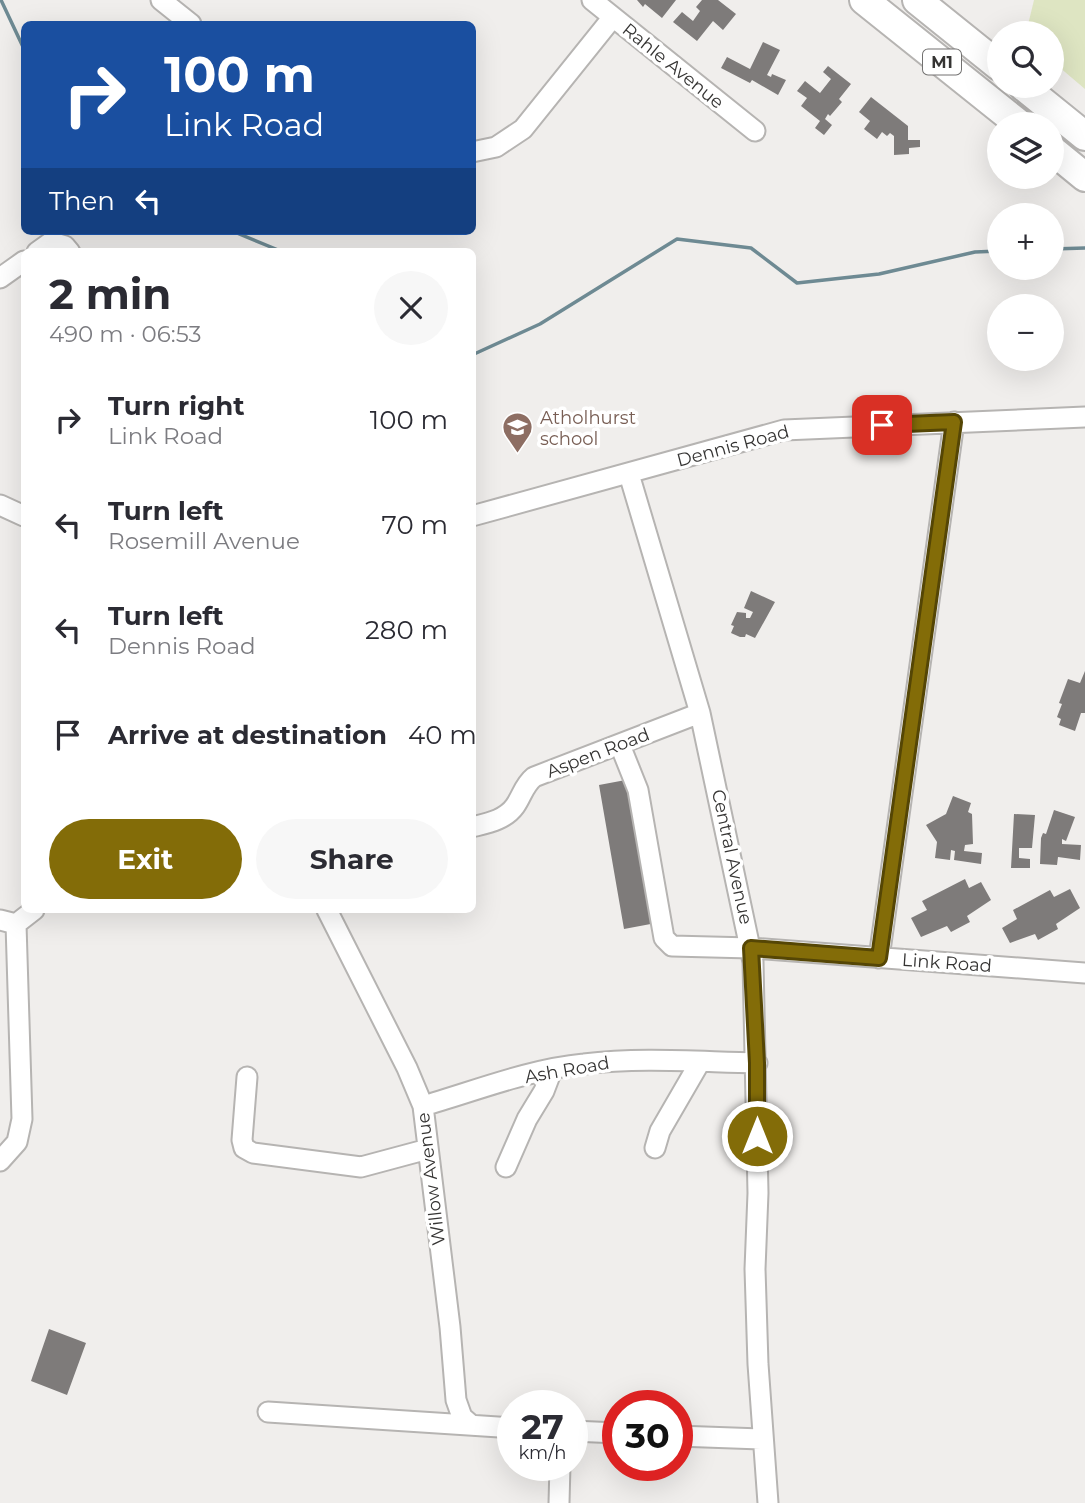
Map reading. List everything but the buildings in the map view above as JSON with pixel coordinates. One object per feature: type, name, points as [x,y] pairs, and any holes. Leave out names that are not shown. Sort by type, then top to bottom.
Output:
[{"type":"highway","name":"M1","points":[[864,0],[1005,112]]},
{"type":"highway","name":"M1","points":[[917,0],[987,56]]},
{"type":"highway","points":[[1038,98],[1085,136]]},
{"type":"highway","points":[[1064,160],[1085,177]]},
{"type":"street","points":[[161,0],[187,21]]},
{"type":"street","name":"Rahle Avenue","points":[[592,0],[755,131]]},
{"type":"street","points":[[476,151],[496,147],[523,129],[613,17]]},
{"type":"street","points":[[44,247],[67,248]]},
{"type":"street","points":[[0,278],[21,263]]},
{"type":"street","name":"Dennis Road","points":[[476,515],[784,430],[1085,417]]},
{"type":"street","points":[[879,958],[954,422]]},
{"type":"street","name":"Central Avenue","points":[[629,474],[700,713],[751,948],[757,1063],[758,1193],[755,1269],[761,1439],[768,1503]]},
{"type":"street","points":[[0,505],[21,515]]},
{"type":"street","name":"Aspen Road","points":[[476,826],[492,822],[509,813],[525,786],[534,777],[700,713]]},
{"type":"street","name":"Link Road","points":[[620,745],[640,799],[664,938],[671,946],[751,948],[1085,973]]},
{"type":"street","points":[[0,1161],[17,1142],[22,1119],[8,922],[28,913]]},
{"type":"street","name":"Willow Avenue","points":[[329,913],[407,1068],[423,1107],[450,1327],[456,1400],[462,1417],[469,1423]]},
{"type":"street","name":"Ash Road","points":[[423,1107],[552,1070],[616,1061],[757,1063]]},
{"type":"street","points":[[655,1148],[660,1131],[699,1062]]},
{"type":"street","points":[[506,1167],[552,1070]]},
{"type":"street","points":[[247,1076],[242,1140],[244,1148],[253,1153],[361,1167],[428,1149]]},
{"type":"street","points":[[268,1412],[362,1420],[497,1426]]},
{"type":"street","points":[[693,1437],[761,1439]]},
{"type":"street","points":[[559,1503],[560,1481]]},
{"type":"green space","points":[[1034,0],[1085,0],[1085,89],[1064,71],[1064,21],[1029,21]]},
{"type":"waterway","points":[[1,0],[21,43]]},
{"type":"waterway","points":[[242,235],[273,248]]},
{"type":"waterway","points":[[476,353],[540,324],[677,239],[751,248],[797,283],[879,274],[987,252]]},
{"type":"waterway","points":[[1064,249],[1085,248]]},
{"type":"place","name":"Atholhurst school","points":[[517,455]]},
{"type":"route","points":[[757,1136],[757,1063],[751,948],[879,958],[904,762],[954,422],[882,425]]}]
